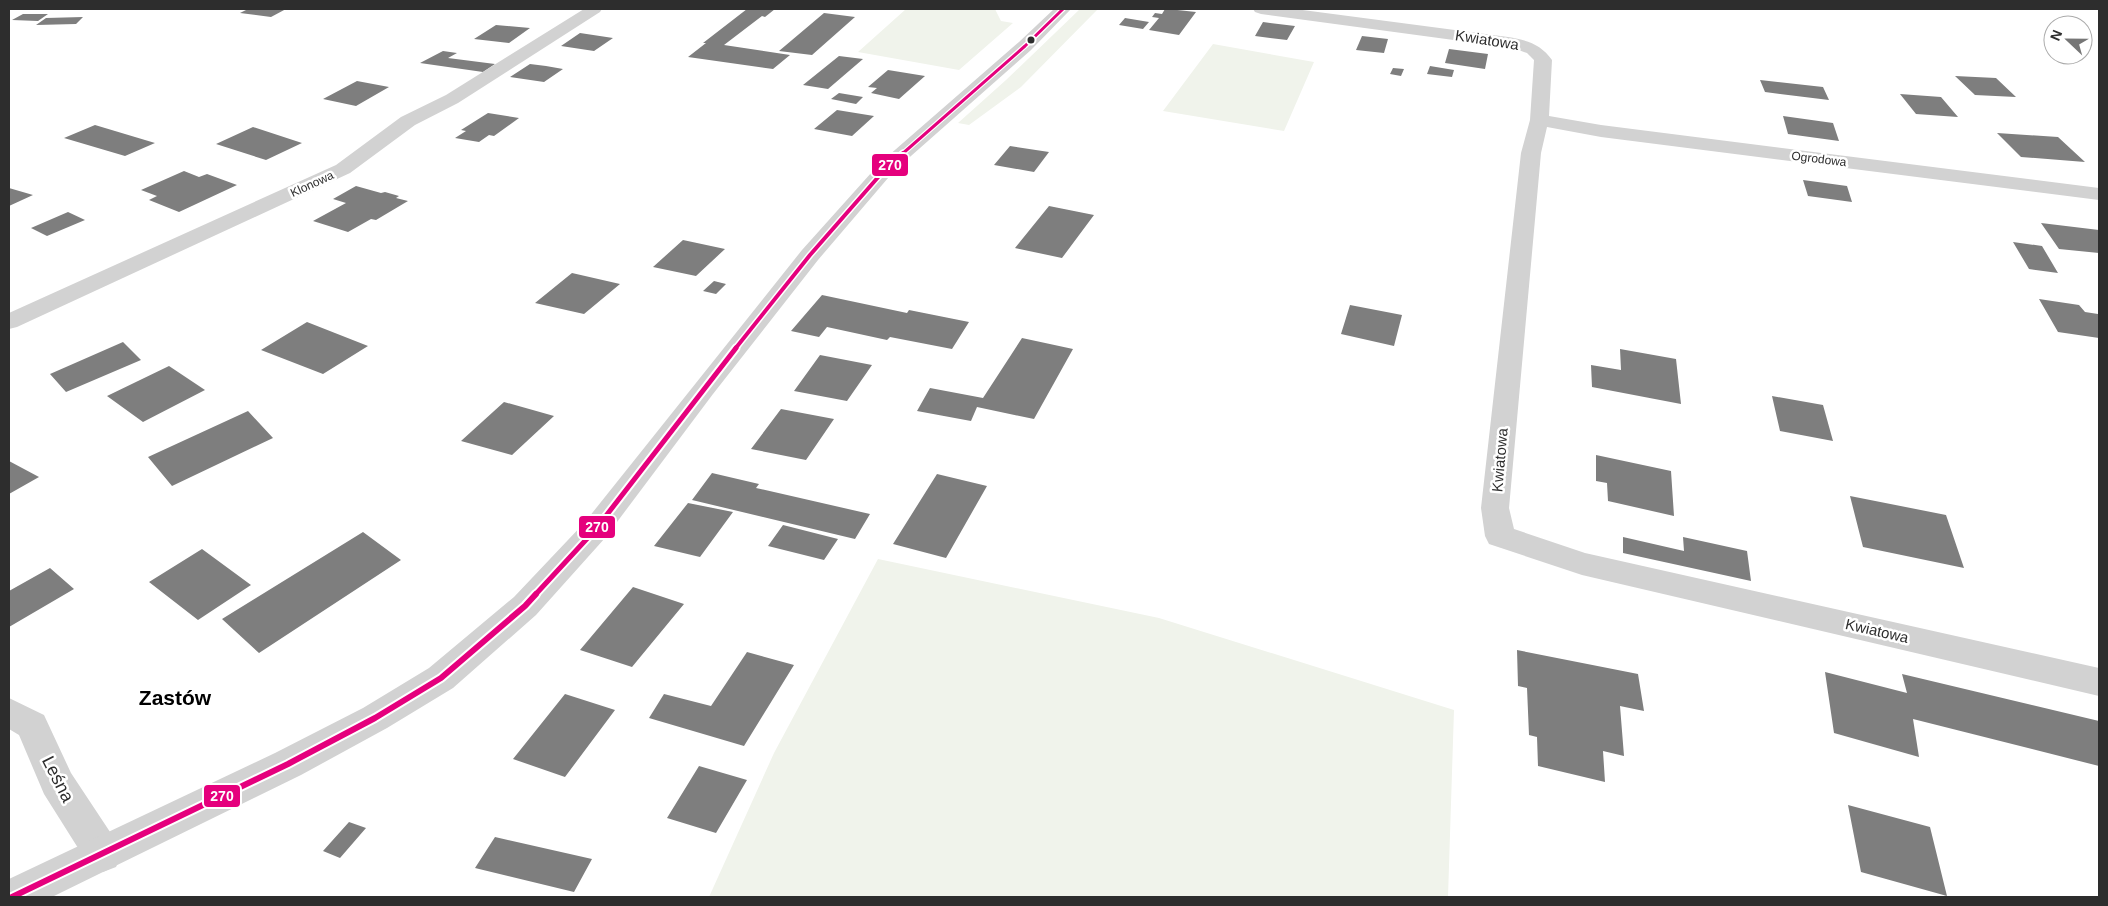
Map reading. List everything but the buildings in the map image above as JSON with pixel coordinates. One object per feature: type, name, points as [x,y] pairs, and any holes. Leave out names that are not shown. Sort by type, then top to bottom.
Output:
[{"type":"street","name":"Klonowa","points":[[9,322],[343,169],[408,121],[452,99],[594,9]]},
{"type":"street","points":[[12,897],[279,768],[375,718],[441,678],[525,606],[595,530],[704,388],[848,210],[887,167],[1025,46],[1063,9]]},
{"type":"street","name":"Kwiatowa","points":[[1261,9],[1494,40],[1518,44],[1532,49],[1541,55],[1543,60],[1539,120],[1531,153],[1495,508],[1500,536],[1582,564],[2099,682]]},
{"type":"street","name":"Ogrodowa","points":[[1539,120],[1600,131],[2099,194]]},
{"type":"street","name":"Leśna","points":[[9,712],[32,724],[57,783],[102,854]]},
{"type":"shaded area","points":[[906,9],[995,9],[1001,21],[1013,23],[959,70],[858,52]]},
{"type":"shaded area","points":[[1080,9],[1098,9],[1021,87],[969,125],[958,123],[1006,80]]},
{"type":"shaded area","points":[[1213,44],[1314,62],[1284,131],[1163,111]]},
{"type":"shaded area","points":[[878,559],[1159,618],[1454,710],[1448,897],[709,897],[774,753]]},
{"type":"transit line","name":"270","points":[[12,897],[288,764],[375,718],[441,678],[525,606],[595,530],[704,388],[810,255],[887,167],[1025,46],[1063,9]]},
{"type":"district","name":"Zastów","points":[[175,698]]}]
